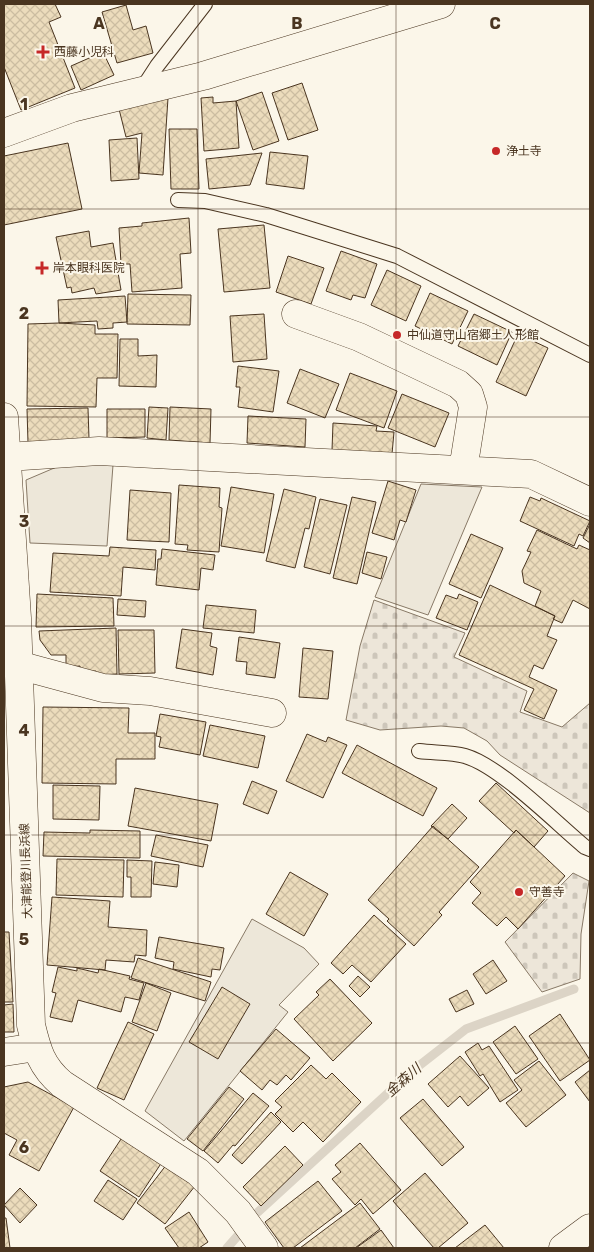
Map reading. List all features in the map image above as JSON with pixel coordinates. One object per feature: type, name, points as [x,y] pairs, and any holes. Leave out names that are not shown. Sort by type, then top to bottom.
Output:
[{"type":"street","points":[[4,133],[72,108],[142,89],[203,76],[441,4]]},
{"type":"street","points":[[296,314],[358,337],[458,384],[468,394],[473,407],[463,470]]},
{"type":"street","name":"大津能登川長浜線","points":[[4,417],[7,456],[10,619],[18,665],[13,770],[31,1025],[36,1047],[45,1067],[62,1084],[198,1172],[238,1212],[264,1248]]},
{"type":"street","points":[[7,456],[99,451],[531,474],[590,502]]},
{"type":"street","points":[[18,665],[104,688],[150,691],[272,713]]},
{"type":"street","points":[[4,1052],[36,1047]]},
{"type":"street","points":[[563,1248],[590,1228]]},
{"type":"lane","points":[[142,89],[205,4]]},
{"type":"lane","points":[[178,200],[205,201],[266,215],[397,256],[590,355]]},
{"type":"lane","points":[[419,751],[466,756],[489,768],[513,785],[585,848],[590,849]]},
{"type":"green space","points":[[374,600],[465,633],[454,657],[527,691],[520,712],[562,727],[590,703],[590,813],[500,755],[487,741],[464,728],[441,726],[380,730],[346,720],[360,646]]},
{"type":"green space","points":[[573,873],[589,881],[581,934],[580,979],[542,992],[505,942]]},
{"type":"shaded area","points":[[66,463],[113,465],[107,546],[30,543],[26,480]]},
{"type":"shaded area","points":[[421,484],[482,487],[428,615],[375,597]]},
{"type":"shaded area","points":[[252,919],[304,948],[319,964],[279,1005],[288,1012],[184,1141],[145,1111]]},
{"type":"building","points":[[4,4],[55,4],[61,17],[49,22],[75,88],[21,110],[4,67]]},
{"type":"building","points":[[126,5],[133,30],[146,26],[153,53],[117,63],[102,12]]},
{"type":"building","points":[[103,52],[114,75],[81,90],[71,66]]},
{"type":"building","points":[[302,83],[318,130],[288,140],[272,93]]},
{"type":"building","points":[[262,92],[279,141],[253,150],[236,101]]},
{"type":"building","points":[[213,97],[213,103],[236,101],[239,148],[204,151],[201,98]]},
{"type":"building","points":[[168,98],[163,175],[139,173],[142,133],[126,137],[119,109]]},
{"type":"building","points":[[169,129],[197,129],[199,189],[171,189]]},
{"type":"building","points":[[137,138],[139,179],[111,181],[109,140]]},
{"type":"building","points":[[68,143],[82,209],[4,225],[4,156]]},
{"type":"building","points":[[270,152],[308,156],[304,189],[266,184]]},
{"type":"building","points":[[262,153],[250,185],[209,189],[206,159]]},
{"type":"building","points":[[189,218],[191,253],[180,254],[182,288],[132,292],[130,264],[121,264],[119,228],[142,226],[142,223]]},
{"type":"building","points":[[264,225],[270,288],[224,292],[218,229]]},
{"type":"building","points":[[89,231],[91,247],[113,243],[121,290],[96,294],[94,288],[72,293],[71,287],[67,288],[56,237]]},
{"type":"building","points":[[341,251],[377,264],[365,298],[353,295],[351,300],[326,291]]},
{"type":"building","points":[[288,256],[324,268],[311,304],[276,292]]},
{"type":"building","points":[[387,270],[421,286],[406,321],[371,305]]},
{"type":"building","points":[[430,293],[468,311],[452,344],[415,326]]},
{"type":"building","points":[[128,294],[191,295],[190,325],[127,324]]},
{"type":"building","points":[[125,296],[127,322],[113,323],[113,328],[98,329],[97,321],[59,323],[58,300]]},
{"type":"building","points":[[264,314],[267,359],[233,362],[230,316]]},
{"type":"building","points":[[474,314],[512,332],[497,365],[458,346]]},
{"type":"building","points":[[28,324],[95,325],[95,334],[118,334],[117,378],[97,378],[96,407],[27,406]]},
{"type":"building","points":[[518,334],[548,348],[526,396],[496,382]]},
{"type":"building","points":[[120,339],[138,339],[138,356],[157,355],[156,387],[119,386]]},
{"type":"building","points":[[238,366],[279,371],[273,412],[238,407],[240,387],[236,387]]},
{"type":"building","points":[[300,369],[339,384],[325,418],[287,403]]},
{"type":"building","points":[[350,373],[397,391],[384,428],[336,410]]},
{"type":"building","points":[[402,394],[449,413],[435,447],[388,428]]},
{"type":"building","points":[[149,407],[168,408],[166,440],[147,438]]},
{"type":"building","points":[[170,407],[211,409],[210,443],[169,440]]},
{"type":"building","points":[[88,408],[89,439],[28,443],[27,409]]},
{"type":"building","points":[[107,409],[145,409],[145,437],[107,438]]},
{"type":"building","points":[[248,416],[306,419],[305,447],[247,443]]},
{"type":"building","points":[[333,423],[377,426],[376,431],[394,432],[392,454],[332,450]]},
{"type":"building","points":[[388,481],[416,490],[406,522],[400,520],[394,540],[372,533]]},
{"type":"building","points":[[179,485],[220,488],[219,507],[222,508],[219,552],[187,550],[188,545],[175,544]]},
{"type":"building","points":[[231,487],[274,494],[264,553],[221,546]]},
{"type":"building","points":[[284,489],[316,497],[309,529],[305,528],[295,568],[266,561]]},
{"type":"building","points":[[130,490],[171,493],[169,542],[127,540]]},
{"type":"building","points":[[352,497],[376,502],[357,584],[333,578]]},
{"type":"building","points":[[530,497],[540,501],[541,498],[590,521],[583,536],[579,534],[574,546],[520,521]]},
{"type":"building","points":[[320,499],[347,505],[330,574],[304,567]]},
{"type":"building","points":[[590,524],[590,543],[583,538]]},
{"type":"building","points":[[537,530],[577,549],[579,545],[590,550],[590,609],[573,600],[562,623],[553,619],[555,616],[535,606],[541,591],[524,583],[522,571],[531,552],[527,551]]},
{"type":"building","points":[[471,534],[503,548],[481,598],[449,584]]},
{"type":"building","points":[[110,547],[156,550],[155,570],[123,567],[121,596],[50,592],[53,553],[109,556]]},
{"type":"building","points":[[162,549],[215,555],[213,570],[201,568],[199,590],[156,585],[158,559],[161,559]]},
{"type":"building","points":[[367,552],[387,557],[381,579],[362,573]]},
{"type":"building","points":[[490,585],[555,616],[547,636],[557,640],[543,669],[534,665],[529,677],[557,690],[544,719],[524,710],[534,689],[459,655]]},
{"type":"building","points":[[37,594],[113,598],[114,626],[36,627]]},
{"type":"building","points":[[459,594],[478,602],[467,630],[436,618],[446,595],[457,599]]},
{"type":"building","points":[[118,599],[146,601],[145,617],[117,615]]},
{"type":"building","points":[[206,605],[256,610],[254,633],[203,628]]},
{"type":"building","points":[[116,628],[117,674],[96,675],[96,671],[80,672],[80,666],[66,667],[66,655],[51,655],[40,640],[39,631]]},
{"type":"building","points":[[182,629],[212,633],[210,646],[217,648],[213,675],[176,668]]},
{"type":"building","points":[[118,630],[154,630],[155,673],[119,674]]},
{"type":"building","points":[[239,637],[280,643],[275,678],[246,674],[247,662],[236,661]]},
{"type":"building","points":[[303,648],[333,651],[328,699],[299,697]]},
{"type":"building","points":[[43,707],[129,708],[128,733],[155,733],[155,759],[116,759],[116,784],[42,783]]},
{"type":"building","points":[[160,714],[206,722],[200,755],[159,747],[161,737],[156,736]]},
{"type":"building","points":[[210,725],[265,736],[258,768],[203,756]]},
{"type":"building","points":[[307,734],[326,742],[328,737],[347,745],[323,798],[286,781]]},
{"type":"building","points":[[357,745],[437,788],[423,816],[342,773]]},
{"type":"building","points":[[252,781],[277,791],[268,814],[243,804]]},
{"type":"building","points":[[496,783],[548,831],[534,847],[516,830],[514,833],[479,801]]},
{"type":"building","points":[[53,785],[100,786],[99,820],[53,819]]},
{"type":"building","points":[[135,788],[218,804],[211,841],[128,826]]},
{"type":"building","points":[[452,804],[467,818],[448,839],[431,826]]},
{"type":"building","points":[[433,826],[479,867],[439,912],[442,915],[414,946],[368,900]]},
{"type":"building","points":[[90,830],[140,831],[140,858],[43,856],[44,832],[90,833]]},
{"type":"building","points":[[516,830],[565,876],[518,929],[506,917],[497,926],[472,903],[481,893],[470,882]]},
{"type":"building","points":[[156,835],[208,845],[203,867],[151,856]]},
{"type":"building","points":[[57,859],[124,860],[123,897],[56,895]]},
{"type":"building","points":[[127,860],[152,861],[151,897],[131,897],[131,877],[127,877]]},
{"type":"building","points":[[155,862],[179,865],[177,887],[153,884]]},
{"type":"building","points":[[290,872],[328,894],[304,936],[266,914]]},
{"type":"building","points":[[52,897],[110,901],[108,927],[147,930],[146,956],[135,955],[134,962],[106,960],[105,970],[47,965]]},
{"type":"building","points":[[374,915],[406,944],[371,982],[352,965],[343,974],[331,963]]},
{"type":"building","points":[[4,932],[9,932],[13,1002],[4,1002]]},
{"type":"building","points":[[159,937],[224,948],[220,970],[212,969],[211,977],[173,969],[174,962],[155,958]]},
{"type":"building","points":[[138,958],[211,982],[205,1001],[131,978]]},
{"type":"building","points":[[493,960],[507,981],[486,994],[473,974]]},
{"type":"building","points":[[58,967],[77,971],[77,968],[98,973],[99,969],[130,976],[129,979],[144,983],[139,1000],[125,997],[121,1012],[78,1000],[72,1022],[50,1017],[56,993],[52,992]]},
{"type":"building","points":[[358,976],[370,987],[360,997],[349,986]]},
{"type":"building","points":[[330,979],[372,1023],[333,1061],[294,1019],[319,995],[316,992]]},
{"type":"building","points":[[146,983],[171,993],[157,1031],[132,1022]]},
{"type":"building","points":[[222,987],[250,1004],[218,1059],[189,1042]]},
{"type":"building","points":[[467,990],[474,1004],[456,1012],[449,999]]},
{"type":"building","points":[[13,1004],[14,1032],[4,1032],[4,1005]]},
{"type":"building","points":[[560,1014],[590,1060],[560,1081],[529,1036]]},
{"type":"building","points":[[128,1022],[154,1034],[124,1100],[97,1088]]},
{"type":"building","points":[[515,1026],[538,1059],[516,1074],[493,1042]]},
{"type":"building","points":[[276,1029],[310,1058],[291,1080],[286,1075],[277,1085],[270,1080],[262,1090],[240,1071]]},
{"type":"building","points":[[478,1043],[482,1050],[489,1046],[518,1090],[500,1102],[483,1074],[480,1076],[465,1052]]},
{"type":"building","points":[[460,1056],[489,1088],[468,1106],[460,1096],[448,1107],[428,1084]]},
{"type":"building","points":[[539,1061],[566,1095],[526,1127],[506,1103],[522,1090],[514,1080]]},
{"type":"building","points":[[311,1065],[326,1079],[332,1073],[361,1102],[323,1142],[303,1122],[293,1132],[275,1114],[282,1107],[275,1101]]},
{"type":"building","points":[[590,1070],[590,1102],[575,1082]]},
{"type":"building","points":[[28,1082],[74,1107],[39,1171],[9,1155],[17,1140],[4,1133],[4,1087]]},
{"type":"building","points":[[229,1087],[244,1099],[203,1151],[187,1139]]},
{"type":"building","points":[[253,1093],[269,1106],[218,1163],[204,1151]]},
{"type":"building","points":[[423,1099],[464,1147],[442,1166],[400,1118]]},
{"type":"building","points":[[271,1112],[281,1122],[242,1164],[232,1155]]},
{"type":"building","points":[[123,1136],[162,1162],[139,1197],[100,1171]]},
{"type":"building","points":[[360,1143],[401,1190],[373,1214],[361,1199],[355,1205],[332,1179],[341,1172],[335,1165]]},
{"type":"building","points":[[285,1146],[303,1165],[261,1206],[243,1187]]},
{"type":"building","points":[[167,1164],[195,1186],[165,1224],[137,1203]]},
{"type":"building","points":[[425,1173],[468,1223],[438,1248],[434,1248],[393,1201]]},
{"type":"building","points":[[108,1180],[137,1199],[123,1220],[94,1201]]},
{"type":"building","points":[[318,1181],[342,1211],[293,1248],[284,1248],[265,1222]]},
{"type":"building","points":[[20,1188],[37,1205],[20,1223],[4,1205]]},
{"type":"building","points":[[360,1203],[380,1229],[355,1248],[300,1248]]},
{"type":"building","points":[[189,1212],[208,1242],[199,1248],[179,1248],[165,1228]]},
{"type":"building","points":[[4,1218],[6,1218],[10,1248],[4,1248]]},
{"type":"building","points":[[485,1225],[504,1248],[455,1248]]},
{"type":"building","points":[[381,1230],[394,1248],[356,1248]]},
{"type":"waterway","name":"金森川","points":[[258,1212],[411,1072],[466,1029],[574,989]]},
{"type":"waterway","name":"金森川","points":[[227,1248],[241,1232]]},
{"type":"place","name":"西藤小児科","points":[[43,52]]},
{"type":"place","name":"浄土寺","points":[[496,151]]},
{"type":"place","name":"岸本眼科医院","points":[[42,268]]},
{"type":"place","name":"中仙道守山宿郷土人形館","points":[[397,335]]},
{"type":"place","name":"守善寺","points":[[519,892]]}]
